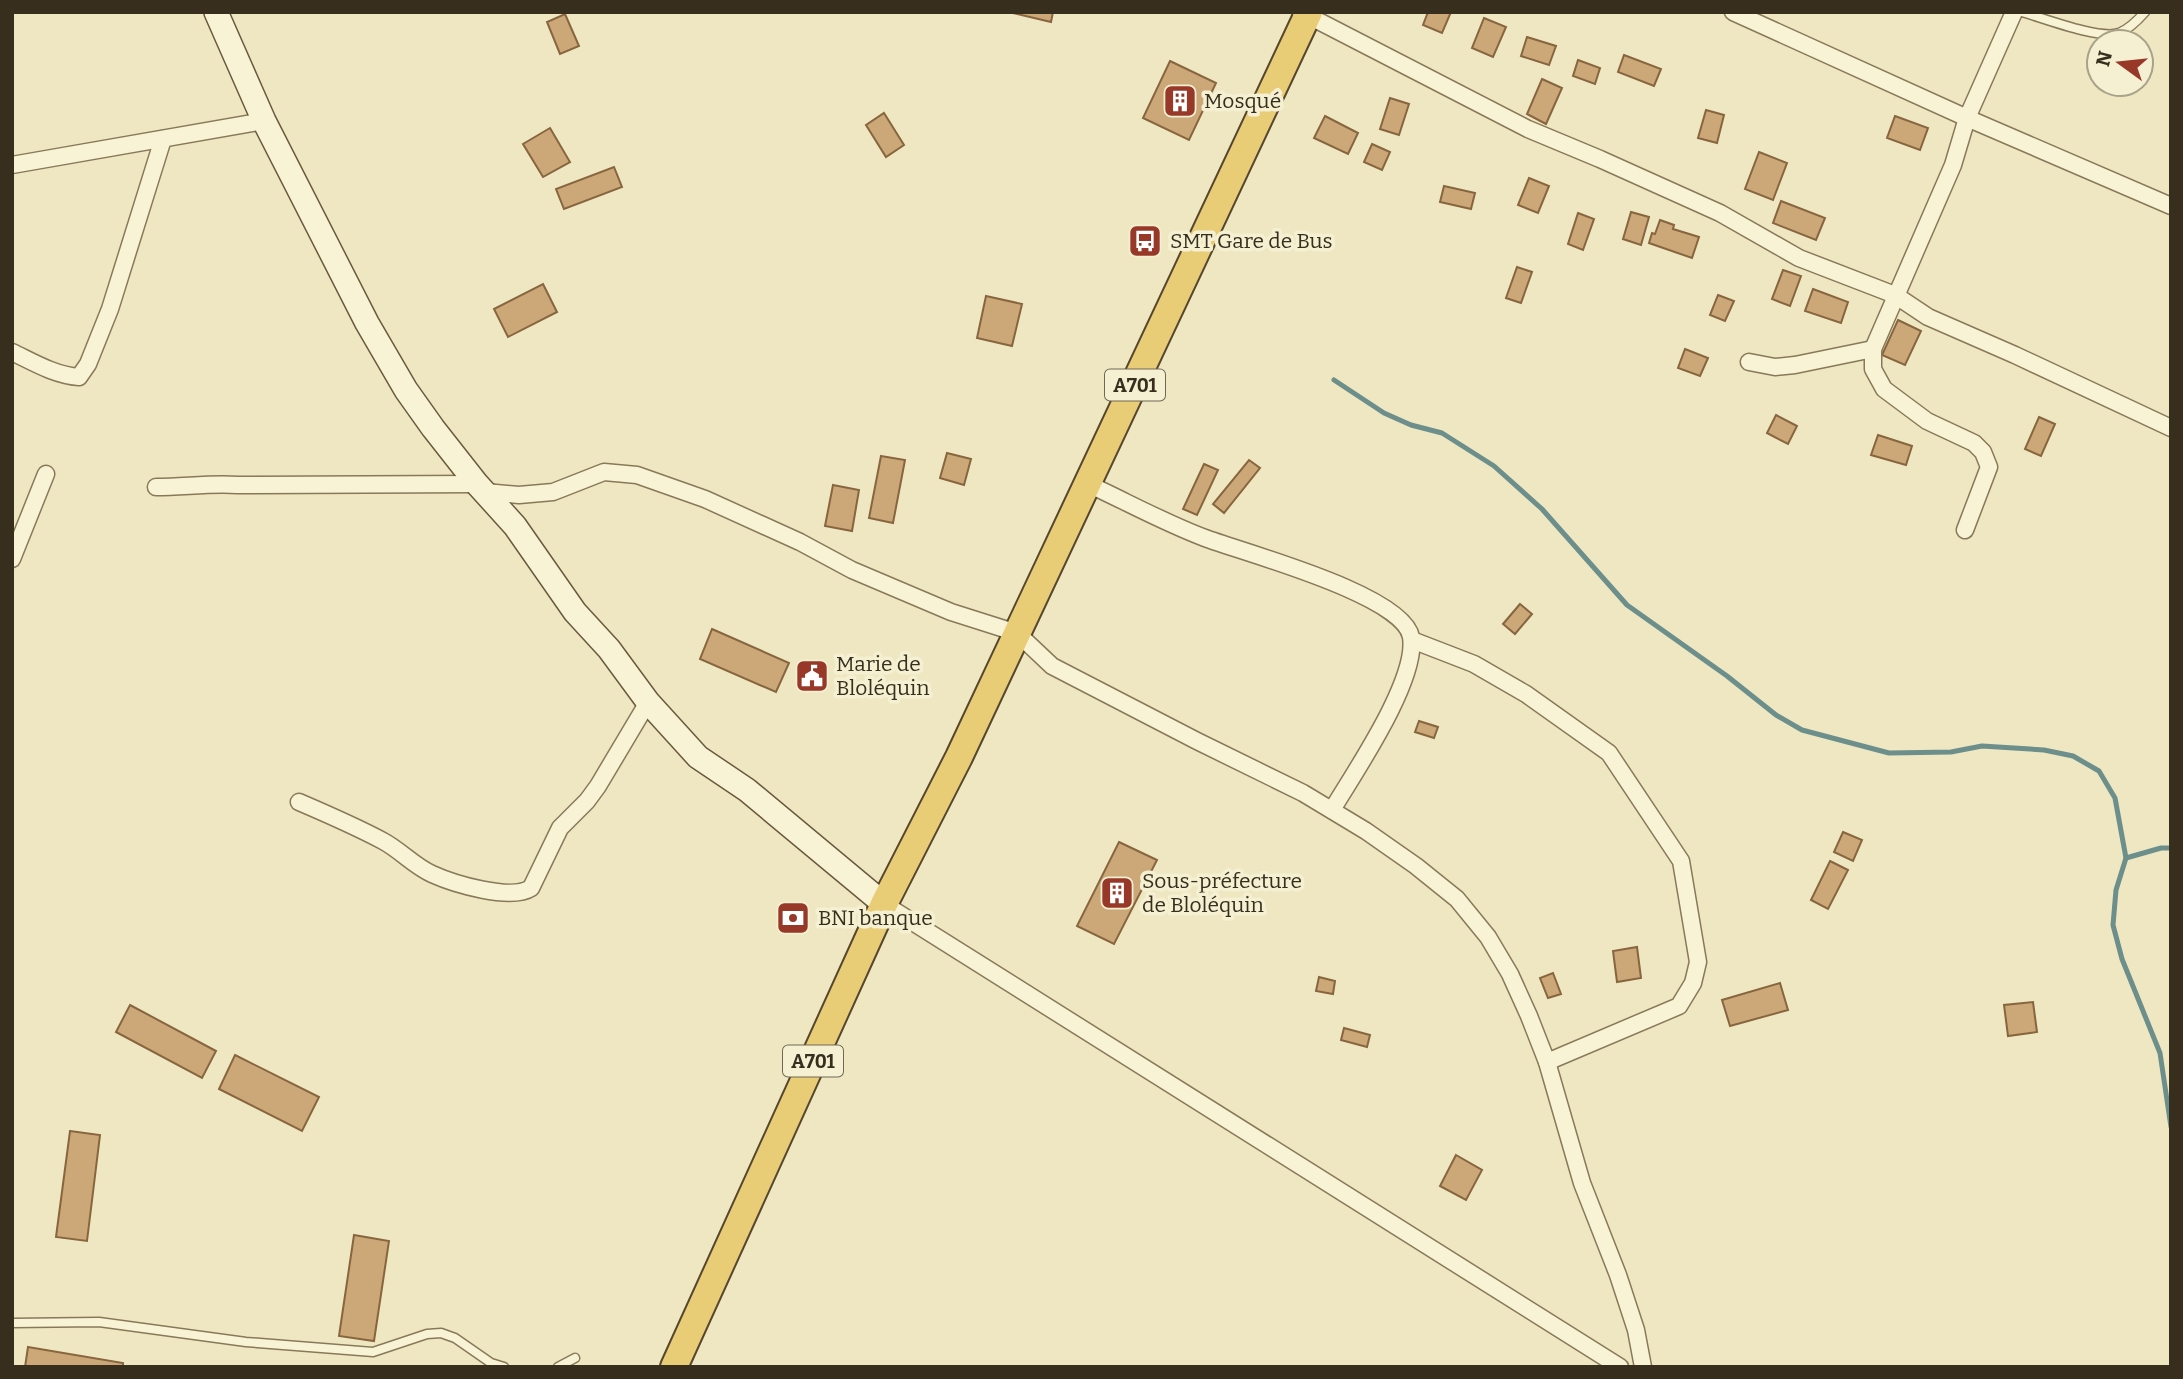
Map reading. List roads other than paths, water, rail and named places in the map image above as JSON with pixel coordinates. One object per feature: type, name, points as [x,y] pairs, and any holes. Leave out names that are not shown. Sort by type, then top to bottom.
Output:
[{"type":"highway","name":"A701","points":[[674,1367],[884,904],[958,757],[1088,484],[1306,13]]},
{"type":"main road","points":[[216,12],[264,121],[347,285],[385,355],[433,428],[515,526],[575,612],[609,649],[648,702],[698,757],[747,790],[884,904]]},
{"type":"street","points":[[1732,12],[1966,118],[2171,206]]},
{"type":"street","points":[[1965,530],[1989,467],[1983,452],[1974,443],[1927,421],[1884,389],[1872,369],[1873,349],[1953,165],[1966,118],[2014,12]]},
{"type":"street","points":[[1306,13],[1528,129],[1720,213],[1799,258],[1895,295],[1928,317],[2171,428]]},
{"type":"street","points":[[12,165],[264,121]]},
{"type":"street","points":[[12,352],[49,370],[79,377],[88,364],[110,309],[163,139]]},
{"type":"street","points":[[1749,362],[1775,367],[1795,365],[1873,349]]},
{"type":"street","points":[[156,487],[187,487],[213,483],[481,488],[519,495],[553,492],[604,472],[636,475],[705,499],[800,542],[852,570],[930,603],[1017,633],[1052,666],[1332,810],[1406,859],[1457,899],[1488,937],[1510,974],[1547,1062],[1582,1183],[1632,1319],[1643,1367]]},
{"type":"street","points":[[14,550],[46,474]]},
{"type":"street","points":[[1088,484],[1202,537],[1317,575],[1360,594],[1403,621],[1412,640],[1403,681],[1390,709],[1332,810]]},
{"type":"street","points":[[1412,640],[1474,664],[1526,694],[1609,753],[1681,861],[1698,962],[1693,983],[1679,1006],[1547,1062]]},
{"type":"street","points":[[299,802],[386,843],[432,874],[478,888],[508,894],[524,893],[531,888],[560,828],[598,786],[648,702]]},
{"type":"street","points":[[884,904],[1620,1367]]},
{"type":"lane","points":[[2022,12],[2090,32],[2117,34],[2136,22],[2145,12]]},
{"type":"lane","points":[[12,1323],[99,1322],[246,1342],[373,1352],[427,1334],[441,1333],[455,1338],[491,1363],[505,1367]]},
{"type":"lane","points":[[558,1367],[575,1358]]},
{"type":"waterway","points":[[1334,380],[1384,413],[1411,425],[1442,433],[1494,466],[1542,509],[1627,605],[1727,676],[1776,715],[1802,730],[1889,753],[1951,752],[1982,746],[2044,750],[2073,756],[2099,771],[2115,798],[2126,858]]},
{"type":"waterway","points":[[2171,848],[2161,848],[2126,858],[2116,890],[2113,925],[2122,959],[2160,1053],[2171,1127]]},
{"type":"place","name":"Mosqué","points":[[1180,101]]},
{"type":"place","name":"SMT Gare de Bus","points":[[1145,241]]},
{"type":"place","name":"Marie de Bloléquin","points":[[812,676]]},
{"type":"place","name":"Sous-préfecture de Bloléquin","points":[[1117,893]]},
{"type":"place","name":"BNI banque","points":[[793,918]]}]
